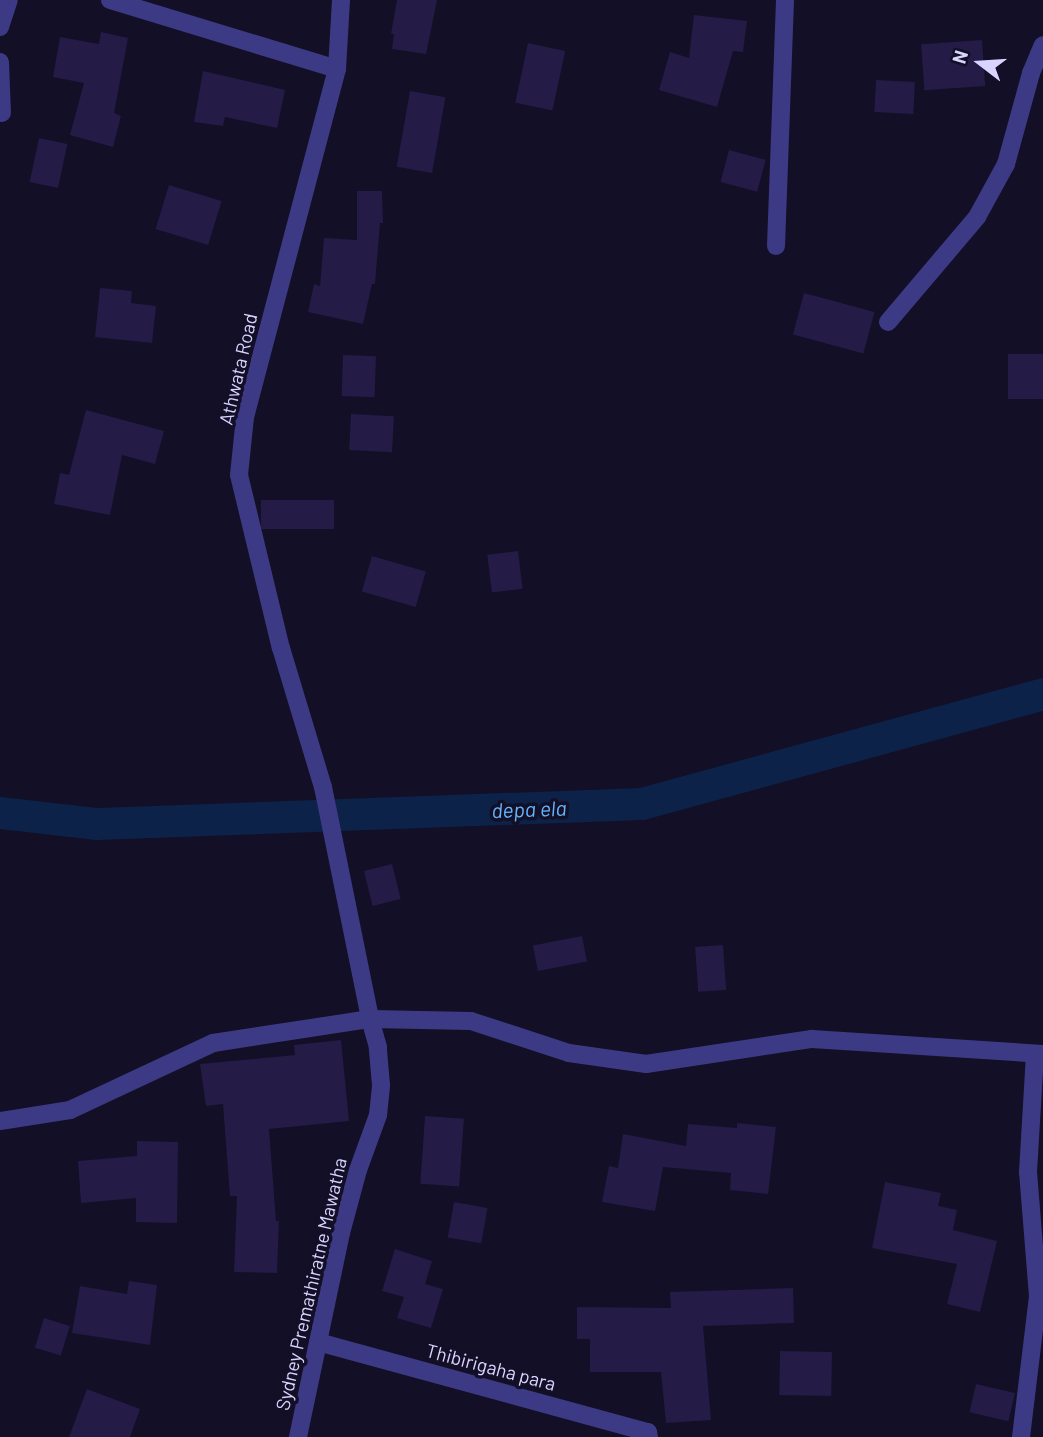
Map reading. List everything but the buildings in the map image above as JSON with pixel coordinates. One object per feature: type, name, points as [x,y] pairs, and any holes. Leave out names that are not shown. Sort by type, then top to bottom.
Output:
[{"type":"street","points":[[0,27],[9,0]]},
{"type":"street","points":[[110,0],[337,69]]},
{"type":"street","name":"Athwata Road","points":[[333,845],[323,787],[281,648],[239,475],[245,417],[337,69],[341,0]]},
{"type":"street","points":[[776,246],[785,0]]},
{"type":"street","points":[[888,322],[977,217],[1006,164],[1031,73],[1043,45]]},
{"type":"street","points":[[0,62],[2,113]]},
{"type":"street","name":"Sydney Premathiratne Mawatha","points":[[298,1437],[341,1233],[358,1170],[377,1115],[381,1085],[379,1047],[370,1019],[333,845]]},
{"type":"street","points":[[0,1121],[70,1110],[213,1043],[370,1019],[471,1021],[569,1053],[646,1064],[812,1038],[1039,1054],[1028,1171],[1038,1296],[1021,1437]]},
{"type":"street","name":"Thibirigaha para","points":[[318,1342],[649,1432],[649,1437]]},
{"type":"waterway","name":"depa ela","points":[[0,813],[97,824],[642,804],[1043,694]]}]
